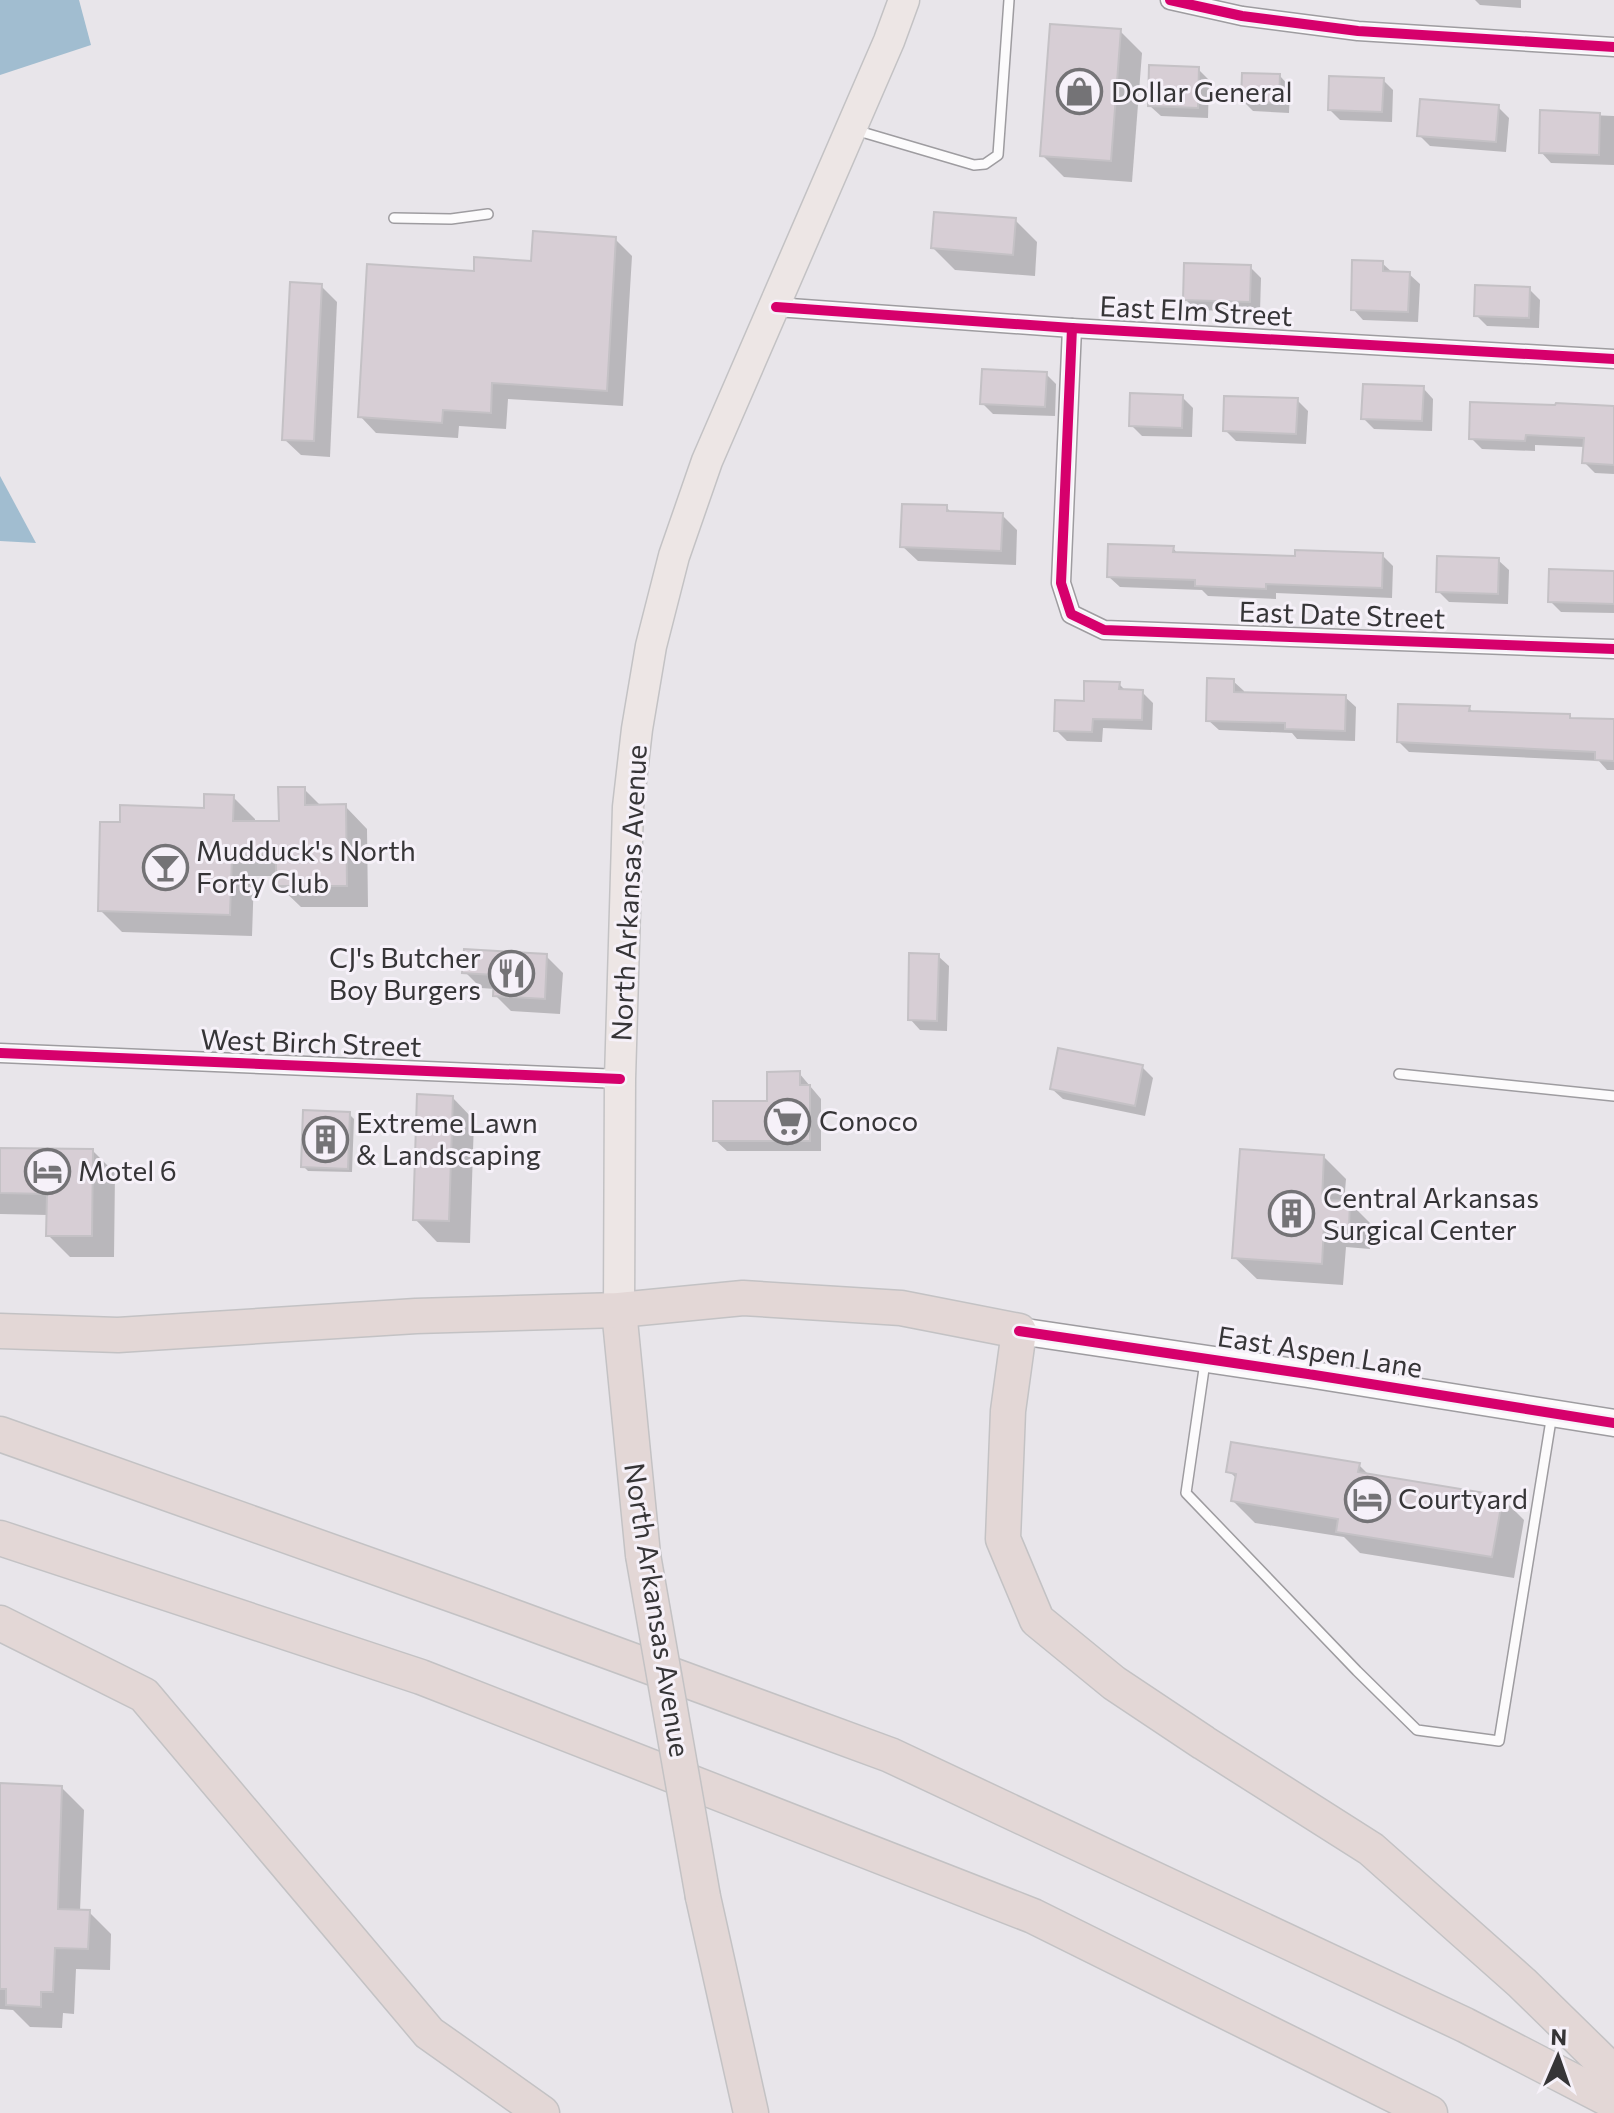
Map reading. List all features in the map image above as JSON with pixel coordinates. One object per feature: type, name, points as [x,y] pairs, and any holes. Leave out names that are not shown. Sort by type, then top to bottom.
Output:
[{"type":"highway","name":"East Aspen Lane","points":[[0,1331],[118,1335],[416,1316],[619,1310],[743,1298],[901,1308],[1019,1331]]},
{"type":"highway","name":"North Arkansas Avenue","points":[[619,1310],[643,1555],[703,1897],[751,2113]]},
{"type":"highway","points":[[1019,1331],[1008,1411],[1003,1539],[1037,1620],[1114,1683],[1371,1849],[1522,1983],[1614,2073]]},
{"type":"highway","points":[[0,1434],[476,1603],[890,1755],[1465,2025],[1614,2102]]},
{"type":"highway","points":[[0,1538],[421,1677],[1033,1916],[1430,2113]]},
{"type":"highway","points":[[0,1623],[144,1695],[429,2033],[542,2113]]},
{"type":"main road","name":"North Arkansas Avenue","points":[[619,1310],[620,1079],[628,807],[651,646],[674,556],[707,461],[776,307],[904,0]]},
{"type":"street","points":[[1170,0],[1242,16],[1358,31],[1614,47]]},
{"type":"street","name":"East Elm Street","points":[[776,307],[1072,328],[1614,359]]},
{"type":"street","name":"East Date Street","points":[[1072,328],[1061,583],[1071,614],[1104,630],[1614,649]]},
{"type":"street","name":"West Birch Street","points":[[0,1053],[620,1079]]},
{"type":"street","name":"East Aspen Lane","points":[[1019,1331],[1614,1423]]},
{"type":"lane","points":[[851,129],[974,165],[985,164],[998,155],[1009,0]]},
{"type":"lane","points":[[394,218],[451,219],[488,214]]},
{"type":"lane","points":[[1399,1074],[1614,1096]]},
{"type":"lane","points":[[1205,1359],[1186,1493],[1417,1730],[1499,1741],[1552,1413]]},
{"type":"water","points":[[0,0],[79,0],[91,45],[0,75]]},
{"type":"water","points":[[0,476],[36,543],[0,541]]},
{"type":"building","name":"Dollar General","points":[[1050,24],[1121,29],[1111,161],[1040,156]]},
{"type":"building","points":[[1149,65],[1199,67],[1198,108],[1148,106]]},
{"type":"building","points":[[1242,73],[1280,74],[1279,103],[1241,102]]},
{"type":"building","points":[[1329,76],[1384,78],[1382,112],[1328,110]]},
{"type":"building","points":[[1420,99],[1499,105],[1496,142],[1417,136]]},
{"type":"building","points":[[1540,110],[1600,113],[1599,155],[1539,153]]},
{"type":"building","points":[[934,212],[1016,218],[1013,255],[931,248]]},
{"type":"building","points":[[533,231],[616,237],[607,391],[492,383],[491,413],[443,410],[442,423],[358,417],[367,264],[474,271],[474,257],[531,261]]},
{"type":"building","points":[[1352,260],[1383,261],[1383,271],[1410,272],[1408,312],[1351,310]]},
{"type":"building","points":[[1184,263],[1251,265],[1250,302],[1183,300]]},
{"type":"building","points":[[290,282],[322,284],[314,441],[282,440]]},
{"type":"building","points":[[1475,285],[1530,287],[1529,318],[1474,316]]},
{"type":"building","points":[[982,369],[1047,372],[1045,407],[980,404]]},
{"type":"building","points":[[1363,384],[1424,386],[1422,421],[1361,419]]},
{"type":"building","points":[[1130,393],[1183,395],[1182,428],[1129,426]]},
{"type":"building","points":[[1224,396],[1298,398],[1296,434],[1223,431]]},
{"type":"building","points":[[1470,402],[1614,406],[1614,465],[1582,463],[1584,438],[1526,435],[1525,441],[1469,439]]},
{"type":"building","points":[[902,504],[947,505],[947,511],[1003,513],[1001,551],[900,547]]},
{"type":"building","points":[[1108,544],[1174,546],[1173,552],[1295,556],[1295,550],[1383,553],[1382,588],[1266,584],[1266,589],[1195,586],[1195,580],[1107,577]]},
{"type":"building","points":[[1437,556],[1499,558],[1498,594],[1436,592]]},
{"type":"building","points":[[1549,569],[1614,571],[1614,604],[1548,602]]},
{"type":"building","points":[[1207,678],[1234,679],[1234,692],[1346,695],[1345,731],[1285,729],[1285,723],[1206,721]]},
{"type":"building","points":[[1084,681],[1120,682],[1119,689],[1143,690],[1142,720],[1093,719],[1092,732],[1054,731],[1055,700],[1084,701]]},
{"type":"building","points":[[1398,704],[1470,706],[1469,711],[1570,714],[1570,718],[1614,719],[1614,761],[1595,760],[1595,752],[1397,742]]},
{"type":"building","name":"Mudduck's North Forty Club","points":[[278,787],[305,787],[305,805],[346,804],[347,886],[276,886],[276,854],[232,855],[230,915],[98,911],[100,822],[120,822],[120,805],[204,808],[204,794],[234,795],[233,821],[279,821]]},
{"type":"building","name":"CJ's Butcher Boy Burgers","points":[[464,949],[547,954],[545,999],[493,996],[494,975],[462,973]]},
{"type":"building","points":[[909,953],[939,954],[937,1021],[908,1020]]},
{"type":"building","points":[[1058,1048],[1143,1065],[1135,1106],[1050,1089]]},
{"type":"building","points":[[800,1071],[800,1085],[810,1085],[810,1141],[713,1141],[713,1101],[767,1101],[767,1072]]},
{"type":"building","points":[[417,1094],[453,1096],[449,1221],[413,1220]]},
{"type":"building","name":"Extreme Lawn & Landscaping","points":[[303,1110],[350,1112],[348,1169],[301,1167]]},
{"type":"building","name":"Motel 6","points":[[0,1148],[93,1149],[92,1236],[46,1236],[47,1194],[0,1193]]},
{"type":"building","name":"Central Arkansas Surgical Center","points":[[1240,1149],[1324,1155],[1322,1200],[1350,1201],[1349,1228],[1324,1226],[1322,1264],[1232,1258]]},
{"type":"building","name":"Courtyard","points":[[1231,1442],[1360,1463],[1358,1472],[1503,1496],[1492,1557],[1336,1532],[1338,1519],[1231,1501],[1236,1474],[1226,1472]]},
{"type":"building","points":[[0,1783],[62,1786],[58,1909],[90,1910],[88,1949],[55,1948],[53,1992],[41,1992],[41,2007],[6,2005],[6,1989],[0,1989]]},
{"type":"cycle path","points":[[1170,0],[1242,16],[1358,31],[1614,47]]},
{"type":"cycle path","points":[[776,307],[1072,328],[1614,359]]},
{"type":"cycle path","points":[[1072,328],[1061,583],[1071,614],[1104,630],[1614,649]]},
{"type":"cycle path","points":[[0,1053],[620,1079]]},
{"type":"cycle path","points":[[1019,1331],[1614,1423]]},
{"type":"place","name":"Dollar General","points":[[1080,92]]},
{"type":"place","name":"Mudduck's North Forty Club","points":[[165,867]]},
{"type":"place","name":"CJ's Butcher Boy Burgers","points":[[512,974]]},
{"type":"place","name":"Conoco","points":[[788,1121]]},
{"type":"place","name":"Extreme Lawn & Landscaping","points":[[325,1139]]},
{"type":"place","name":"Motel 6","points":[[47,1171]]},
{"type":"place","name":"Central Arkansas Surgical Center","points":[[1292,1214]]},
{"type":"place","name":"Courtyard","points":[[1367,1499]]}]
